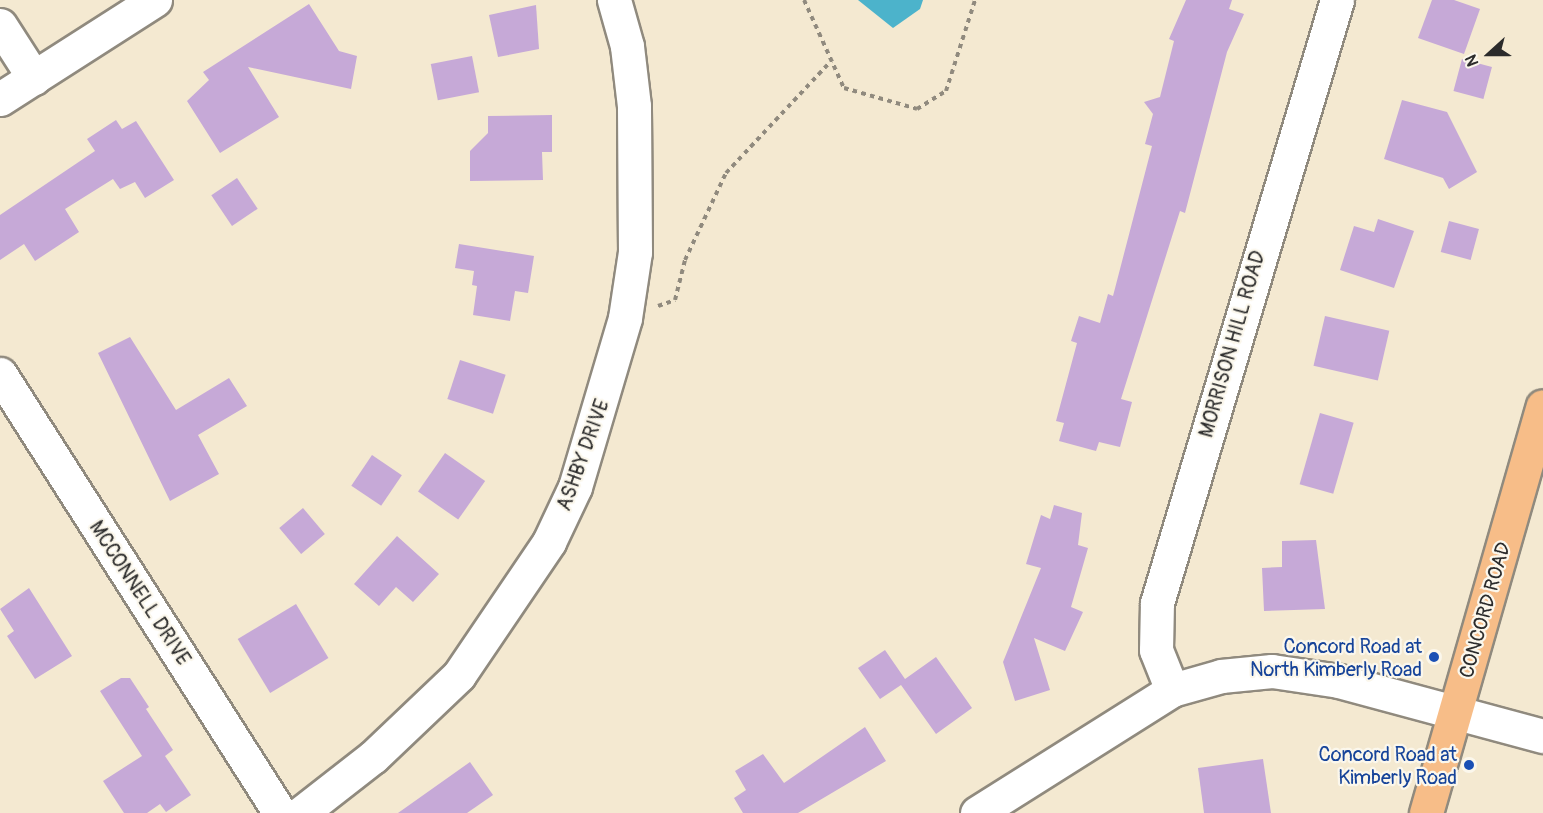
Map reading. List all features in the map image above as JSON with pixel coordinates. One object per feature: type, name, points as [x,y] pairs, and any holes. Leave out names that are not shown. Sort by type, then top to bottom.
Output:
[{"type":"main road","name":"CONCORD ROAD","points":[[1426,813],[1543,406]]},
{"type":"street","points":[[0,99],[155,0]]},
{"type":"street","name":"ASHBY DRIVE","points":[[301,813],[422,712],[459,675],[513,600],[549,542],[575,487],[625,318],[637,175],[627,46],[614,0]]},
{"type":"street","name":"MORRISON HILL ROAD","points":[[1172,690],[1156,650],[1157,603],[1337,0]]},
{"type":"street","points":[[0,25],[34,78]]},
{"type":"street","name":"MCCONNELL DRIVE","points":[[0,374],[280,813]]},
{"type":"street","points":[[977,813],[1172,690],[1221,676],[1272,671],[1456,710],[1543,736]]},
{"type":"path","points":[[804,0],[844,88],[917,109],[946,91],[975,0]]},
{"type":"path","points":[[625,318],[675,300],[685,260],[726,173],[831,61]]},
{"type":"water","points":[[858,0],[923,0],[920,9],[893,28]]},
{"type":"building","points":[[1186,0],[1232,0],[1229,9],[1244,14],[1227,52],[1185,213],[1180,211],[1121,399],[1132,402],[1120,447],[1099,442],[1096,451],[1059,441],[1064,423],[1056,421],[1077,343],[1071,341],[1079,316],[1100,323],[1108,294],[1113,296],[1152,146],[1145,144],[1153,114],[1144,102],[1160,97],[1174,41],[1169,39]]},
{"type":"building","points":[[1432,0],[1454,0],[1480,9],[1464,54],[1418,38]]},
{"type":"building","points":[[309,4],[339,51],[357,56],[351,89],[248,67],[279,117],[220,153],[187,101],[209,80],[203,72]]},
{"type":"building","points":[[536,5],[539,49],[498,57],[489,15]]},
{"type":"building","points":[[472,56],[479,92],[438,100],[431,64]]},
{"type":"building","points":[[1462,59],[1492,67],[1483,99],[1453,91]]},
{"type":"building","points":[[1402,100],[1447,112],[1477,172],[1449,189],[1443,178],[1384,159]]},
{"type":"building","points":[[552,115],[552,152],[542,152],[543,180],[470,181],[470,151],[488,133],[488,116]]},
{"type":"building","points":[[116,120],[122,129],[136,121],[174,180],[145,198],[135,182],[120,189],[113,179],[65,209],[79,232],[35,261],[24,244],[0,260],[0,215],[95,151],[87,139]]},
{"type":"building","points":[[237,178],[258,209],[232,226],[211,195]]},
{"type":"building","points":[[1378,219],[1414,231],[1394,288],[1340,270],[1354,226],[1374,232]]},
{"type":"building","points":[[1449,221],[1479,229],[1471,260],[1441,252]]},
{"type":"building","points":[[459,244],[534,256],[528,293],[515,291],[510,321],[473,315],[477,286],[472,285],[474,271],[455,268]]},
{"type":"building","points":[[1325,316],[1389,331],[1378,381],[1314,366]]},
{"type":"building","points":[[130,337],[176,410],[229,378],[247,406],[198,435],[219,474],[170,501],[98,353]]},
{"type":"building","points":[[460,360],[506,375],[493,414],[447,399]]},
{"type":"building","points":[[1320,413],[1354,423],[1333,494],[1300,484]]},
{"type":"building","points":[[445,453],[485,481],[458,520],[418,492]]},
{"type":"building","points":[[372,455],[402,475],[381,506],[351,486]]},
{"type":"building","points":[[1054,505],[1082,513],[1078,545],[1088,548],[1071,607],[1083,612],[1065,651],[1034,638],[1050,690],[1015,701],[1003,662],[1041,568],[1026,564],[1041,515],[1050,519]]},
{"type":"building","points":[[303,508],[325,534],[301,554],[279,528]]},
{"type":"building","points":[[397,536],[439,574],[413,602],[396,587],[379,606],[354,584]]},
{"type":"building","points":[[1316,540],[1325,609],[1264,611],[1262,568],[1282,567],[1282,541]]},
{"type":"building","points":[[29,588],[72,656],[35,679],[7,636],[14,631],[0,609]]},
{"type":"building","points":[[296,604],[328,658],[270,693],[238,639]]},
{"type":"building","points":[[885,650],[905,679],[936,657],[972,708],[936,734],[901,685],[880,699],[858,668]]},
{"type":"building","points":[[121,678],[130,678],[149,707],[146,709],[173,750],[165,756],[191,795],[166,812],[160,804],[147,813],[124,813],[103,781],[142,756],[100,691]]},
{"type":"building","points":[[865,727],[886,761],[798,813],[743,813],[734,798],[746,790],[735,771],[763,754],[784,783]]},
{"type":"building","points":[[1263,759],[1271,813],[1204,813],[1198,768]]},
{"type":"building","points":[[470,762],[493,795],[467,813],[398,813]]},
{"type":"place","name":"Concord Road at North Kimberly Road","points":[[1434,657]]},
{"type":"place","name":"Concord Road at Kimberly Road","points":[[1469,765]]}]
